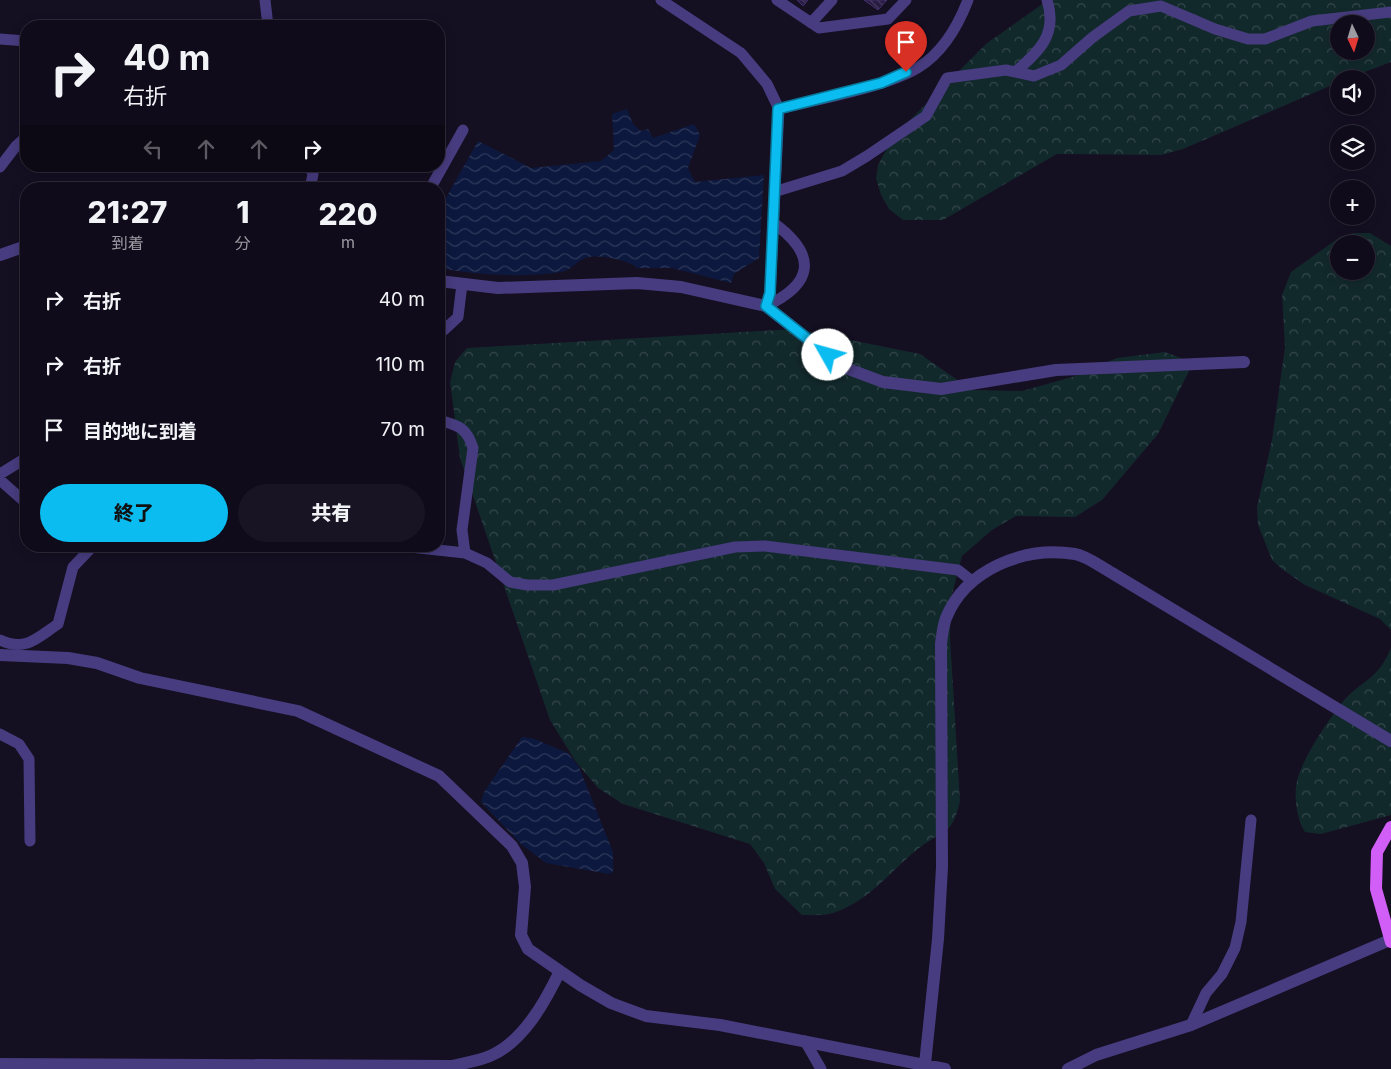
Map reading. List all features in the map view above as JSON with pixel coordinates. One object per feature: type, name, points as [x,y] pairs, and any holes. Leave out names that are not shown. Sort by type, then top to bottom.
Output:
[{"type":"main road","points":[[1390,941],[1376,890],[1377,852],[1391,827]]},
{"type":"street","points":[[266,0],[268,20]]},
{"type":"street","points":[[661,0],[741,53],[767,84],[778,109],[777,191],[770,293],[766,306]]},
{"type":"street","points":[[778,0],[819,28],[888,19],[906,0]]},
{"type":"street","points":[[811,23],[832,0]]},
{"type":"street","points":[[778,109],[881,83],[918,67],[941,47],[960,21],[968,0]]},
{"type":"street","points":[[1014,72],[1034,56],[1045,42],[1051,12],[1046,0]]},
{"type":"street","points":[[777,191],[842,172],[867,156],[926,116],[947,78],[1006,70],[1034,76],[1061,65],[1134,5],[1161,6],[1215,29],[1248,39],[1265,39],[1312,21],[1391,12]]},
{"type":"street","points":[[0,39],[20,41]]},
{"type":"street","points":[[445,162],[463,130]]},
{"type":"street","points":[[0,167],[20,142]]},
{"type":"street","points":[[766,306],[781,299],[798,285],[804,274],[805,261],[802,251],[786,232],[774,224]]},
{"type":"street","points":[[0,255],[20,248]]},
{"type":"street","points":[[445,282],[498,288],[637,283],[681,287],[766,306],[843,367],[883,382],[941,389],[1056,370],[1244,362]]},
{"type":"street","points":[[445,329],[458,317],[462,284]]},
{"type":"street","points":[[445,422],[462,428],[470,438],[472,448],[462,530],[464,553]]},
{"type":"street","points":[[0,474],[20,462]]},
{"type":"street","points":[[0,480],[20,498]]},
{"type":"street","points":[[445,551],[464,553],[487,562],[510,582],[527,586],[553,586],[734,547],[765,546],[958,570],[972,581]]},
{"type":"street","points":[[0,640],[12,645],[27,644],[58,624],[73,567],[86,552]]},
{"type":"street","points":[[925,1064],[938,939],[942,868],[941,644],[946,618],[966,586],[988,569],[1017,558],[1053,554],[1076,554],[1112,573],[1391,741]]},
{"type":"street","points":[[0,655],[68,658],[98,663],[140,678],[298,711],[439,776],[512,846],[522,864],[525,887],[521,935],[528,949],[611,1003],[646,1016],[720,1025],[945,1069]]},
{"type":"street","points":[[0,734],[19,744],[29,759],[30,841]]},
{"type":"street","points":[[1191,1025],[1206,993],[1222,974],[1235,948],[1241,922],[1251,820]]},
{"type":"street","points":[[1068,1069],[1096,1056],[1191,1025],[1390,941]]},
{"type":"street","points":[[0,1064],[435,1068],[452,1066],[490,1056],[512,1041],[528,1025],[548,995],[560,971]]},
{"type":"street","points":[[805,1041],[821,1069]]},
{"type":"green space","points":[[1048,0],[1391,0],[1391,62],[1370,70],[1330,70],[1330,86],[1183,149],[1161,155],[1057,154],[943,220],[903,220],[889,209],[881,195],[876,178],[878,165],[890,143],[908,122],[986,44]]},
{"type":"green space","points":[[1353,233],[1370,233],[1373,235],[1346,235]]},
{"type":"green space","points":[[1375,236],[1391,246],[1391,630],[1380,619],[1305,585],[1282,569],[1272,560],[1258,525],[1257,507],[1272,440],[1285,347],[1282,295],[1291,272],[1330,244],[1330,280],[1375,280]]},
{"type":"green space","points":[[796,329],[920,354],[972,390],[1022,391],[1072,377],[1117,358],[1165,352],[1186,360],[1189,371],[1158,434],[1102,500],[1075,517],[1016,516],[992,530],[962,556],[951,598],[950,638],[960,801],[954,820],[946,830],[908,857],[869,893],[846,908],[826,915],[802,915],[775,889],[764,863],[750,844],[623,804],[598,788],[576,762],[550,720],[460,458],[450,382],[455,362],[467,348]]},
{"type":"green space","points":[[1391,648],[1391,815],[1321,834],[1305,832],[1299,820],[1296,798],[1296,784],[1301,768],[1335,711],[1348,696],[1380,668]]},
{"type":"water","points":[[627,109],[633,124],[641,131],[648,129],[653,138],[694,124],[700,135],[688,168],[695,182],[764,175],[759,258],[734,274],[731,283],[672,268],[637,268],[621,260],[600,257],[585,258],[566,271],[547,274],[500,275],[445,269],[445,199],[478,141],[531,168],[601,161],[614,150],[612,114]]},
{"type":"water","points":[[522,737],[532,738],[568,753],[579,767],[613,852],[613,872],[609,874],[546,863],[522,845],[481,802],[484,792]]},
{"type":"building","points":[[797,0],[808,0],[803,6]]},
{"type":"building","points":[[864,0],[887,0],[878,10]]},
{"type":"route","points":[[828,355],[766,306],[770,293],[777,191],[778,109],[881,83],[906,72]]}]
